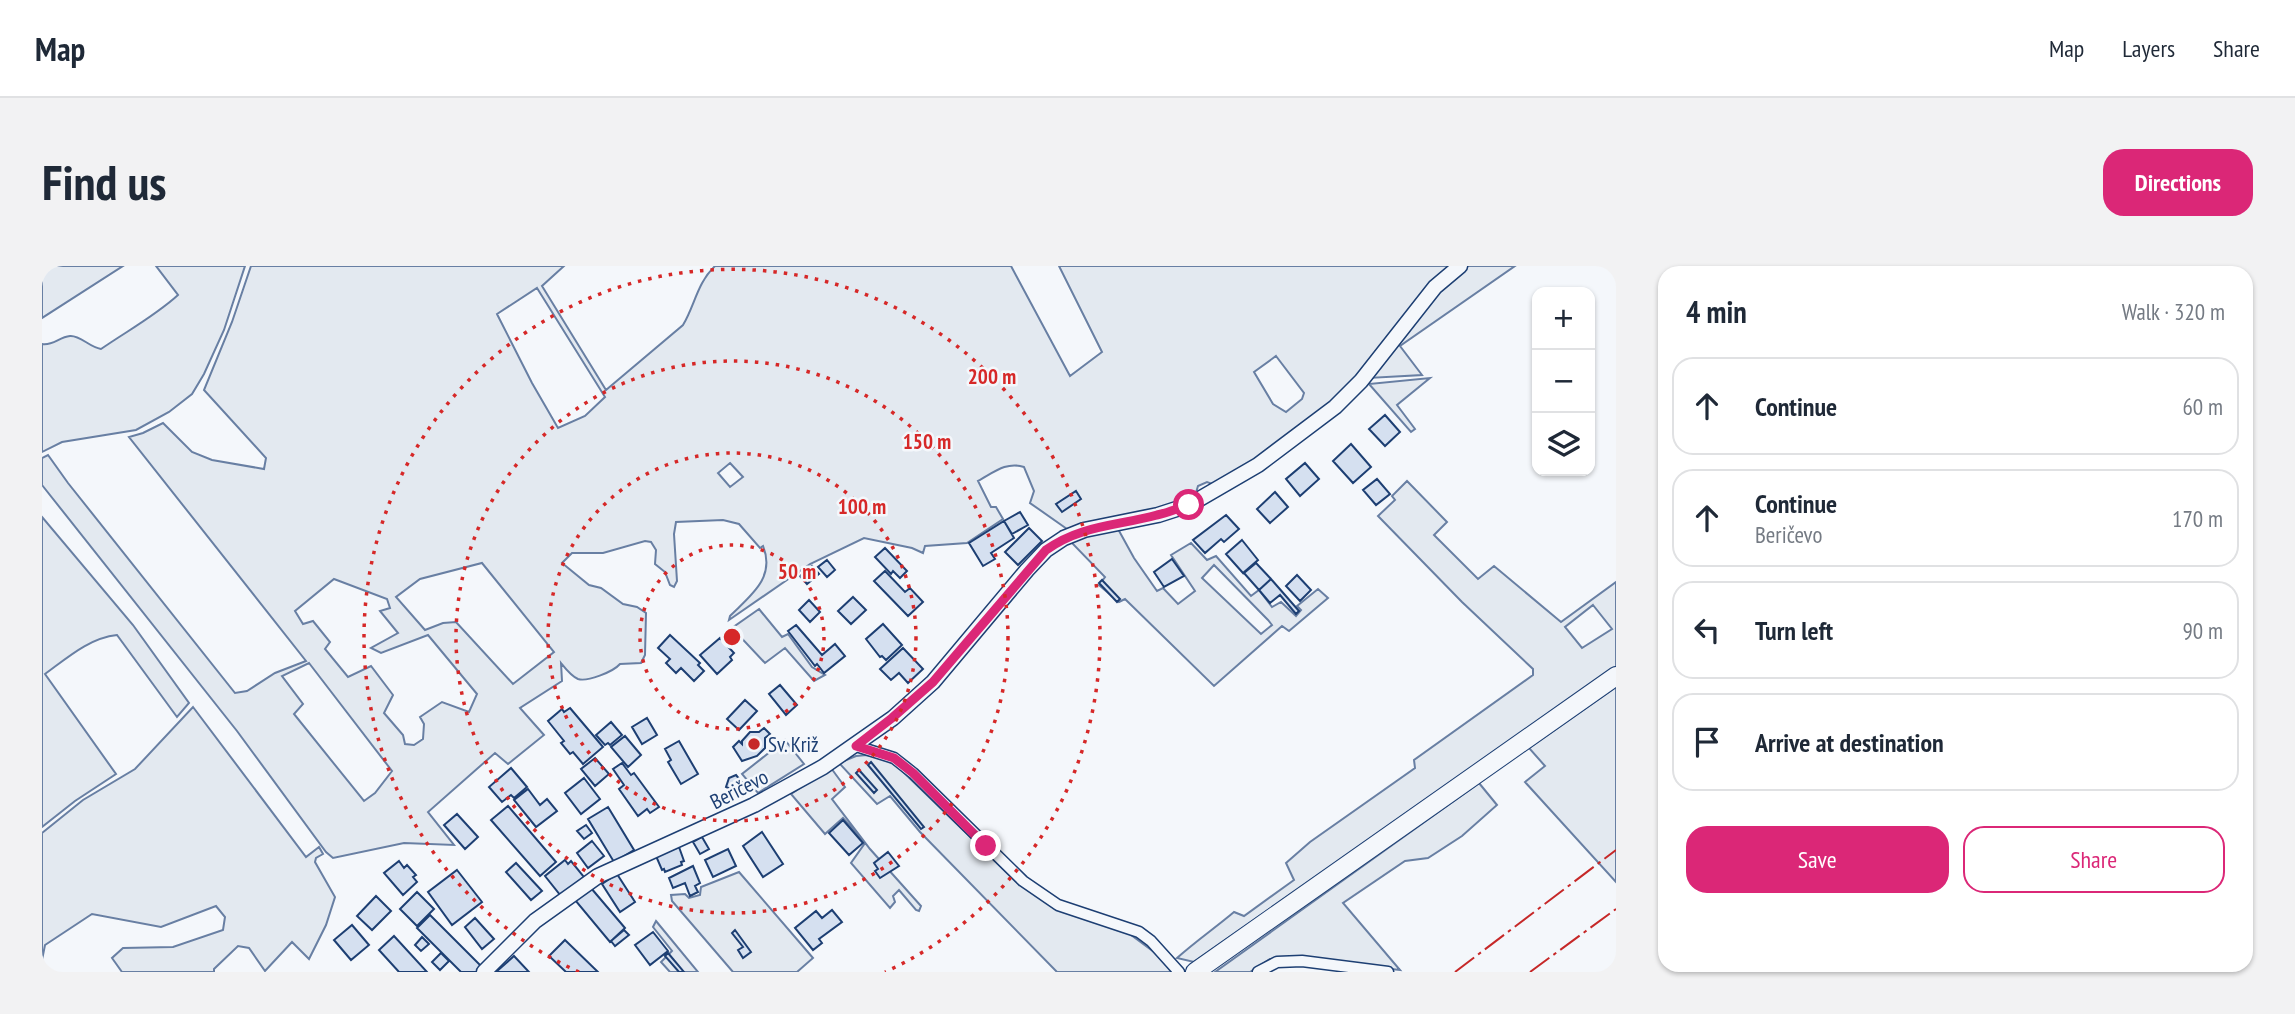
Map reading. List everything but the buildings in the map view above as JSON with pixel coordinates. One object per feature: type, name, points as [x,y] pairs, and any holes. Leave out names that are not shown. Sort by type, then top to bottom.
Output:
[{"type":"main road","points":[[1195,972],[1616,676]]},
{"type":"street","name":"Beričevo","points":[[484,972],[535,921],[598,876],[754,805],[856,746],[933,682],[1046,550],[1063,538],[1084,530],[1158,515],[1189,505],[1258,465],[1335,407],[1361,380],[1435,287],[1460,266]]},
{"type":"street","points":[[856,746],[894,758],[913,773],[1023,881],[1058,905],[1139,932],[1151,941],[1179,972]]},
{"type":"street","points":[[1258,972],[1277,962],[1302,961],[1388,972]]},
{"type":"shaded area","points":[[42,266],[123,266],[42,318]]},
{"type":"shaded area","points":[[156,266],[245,266],[224,330],[192,394],[169,412],[136,430],[62,442],[42,452],[42,344],[74,336],[101,349],[150,317],[178,295]]},
{"type":"shaded area","points":[[251,266],[564,266],[542,286],[606,390],[683,325],[700,287],[715,266],[1011,266],[1070,376],[1102,352],[1059,266],[1453,266],[1331,403],[1241,471],[1215,485],[1207,482],[1198,486],[1195,496],[1164,509],[1067,529],[1030,503],[1034,491],[1024,467],[1005,467],[978,481],[991,507],[996,507],[1003,519],[967,543],[925,546],[923,553],[912,548],[864,538],[810,564],[729,620],[759,586],[766,568],[763,546],[760,548],[739,524],[723,520],[676,522],[674,534],[677,581],[674,587],[670,585],[665,572],[655,564],[656,550],[651,542],[645,541],[603,553],[572,553],[562,563],[589,585],[601,588],[623,604],[637,607],[646,613],[645,655],[641,663],[620,664],[600,676],[582,680],[573,676],[561,663],[562,681],[520,708],[544,735],[508,764],[495,753],[428,812],[454,845],[404,843],[333,858],[237,731],[42,485],[42,458],[48,455],[235,693],[247,691],[275,673],[306,661],[129,437],[163,423],[192,452],[212,460],[264,469],[266,458],[204,390]],"holes":[[[537,288],[605,397],[585,416],[558,428],[497,314]],[[1276,356],[1304,393],[1302,399],[1286,412],[1273,404],[1254,372]],[[730,463],[743,477],[730,487],[718,473]],[[482,563],[554,652],[513,684],[456,622],[443,623],[425,630],[396,597],[420,579]],[[334,579],[387,599],[390,608],[380,611],[398,633],[371,648],[381,653],[428,635],[477,694],[469,712],[442,702],[420,717],[424,724],[423,739],[414,745],[405,744],[403,735],[384,713],[393,695],[371,666],[348,677],[325,649],[330,642],[313,621],[303,624],[295,611]],[[309,663],[392,771],[375,793],[364,801],[294,714],[303,704],[282,676]]]},
{"type":"shaded area","points":[[1467,266],[1515,266],[1400,346],[1422,375],[1369,378],[1427,303]]},
{"type":"shaded area","points":[[1430,378],[1397,405],[1415,429],[1411,432],[1369,384]]},
{"type":"shaded area","points":[[1407,481],[1447,522],[1434,535],[1478,579],[1494,566],[1561,622],[1616,582],[1616,666],[1194,962],[1177,958],[1234,912],[1244,916],[1294,880],[1286,863],[1310,842],[1415,768],[1414,760],[1533,675],[1533,669],[1462,602],[1378,516],[1395,500],[1392,496]],"holes":[[[1593,605],[1612,629],[1582,648],[1565,627]]]},
{"type":"shaded area","points":[[42,517],[133,625],[189,703],[177,717],[117,635],[88,644],[45,674],[116,774],[42,827]]},
{"type":"shaded area","points":[[1118,529],[1157,591],[1163,588],[1178,604],[1195,591],[1171,555],[1191,543],[1207,560],[1216,556],[1251,596],[1259,590],[1272,607],[1281,602],[1296,616],[1301,610],[1297,606],[1318,589],[1328,598],[1289,631],[1282,626],[1214,686],[1125,599],[1119,602],[1099,585],[1105,577],[1071,542]],"holes":[[[1214,565],[1272,625],[1261,634],[1202,578]]]},
{"type":"shaded area","points":[[759,609],[782,637],[788,634],[812,667],[825,675],[814,681],[785,648],[765,663],[732,628]]},
{"type":"shaded area","points":[[1616,687],[1616,882],[1525,782],[1545,766],[1529,748]]},
{"type":"shaded area","points":[[193,707],[306,857],[319,847],[323,854],[316,858],[315,862],[335,897],[326,925],[309,959],[292,942],[265,971],[249,948],[238,946],[214,972],[122,972],[112,958],[123,948],[173,947],[223,930],[225,917],[216,906],[161,927],[92,914],[45,945],[42,960],[42,833],[83,800],[135,769]]},
{"type":"shaded area","points":[[785,740],[804,764],[758,793],[742,774]]},
{"type":"shaded area","points":[[867,755],[896,765],[1019,884],[1127,932],[1154,952],[1171,972],[1057,972],[920,832],[890,796],[877,804],[839,763]]},
{"type":"shaded area","points":[[831,768],[845,787],[832,799],[870,849],[921,906],[919,911],[899,890],[893,896],[895,902],[890,908],[851,863],[865,843],[843,818],[825,834],[791,794]]},
{"type":"shaded area","points":[[1479,783],[1497,805],[1462,836],[1428,858],[1405,861],[1343,903],[1400,970],[1291,958],[1270,959],[1250,972],[1215,972]]},
{"type":"shaded area","points":[[739,872],[813,958],[797,972],[733,972],[672,901],[671,895],[685,894],[689,898],[700,895],[701,887]]},
{"type":"shaded area","points":[[656,921],[698,972],[670,972],[661,962],[672,951],[653,927]]},
{"type":"power","points":[[1455,972],[1616,850]]},
{"type":"power","points":[[1530,972],[1616,909]]},
{"type":"place","name":"Sv. Križ","points":[[754,744]]},
{"type":"route","points":[[986,846],[913,773],[894,758],[856,746],[933,682],[1046,550],[1063,538],[1084,530],[1158,515],[1189,505]]}]
